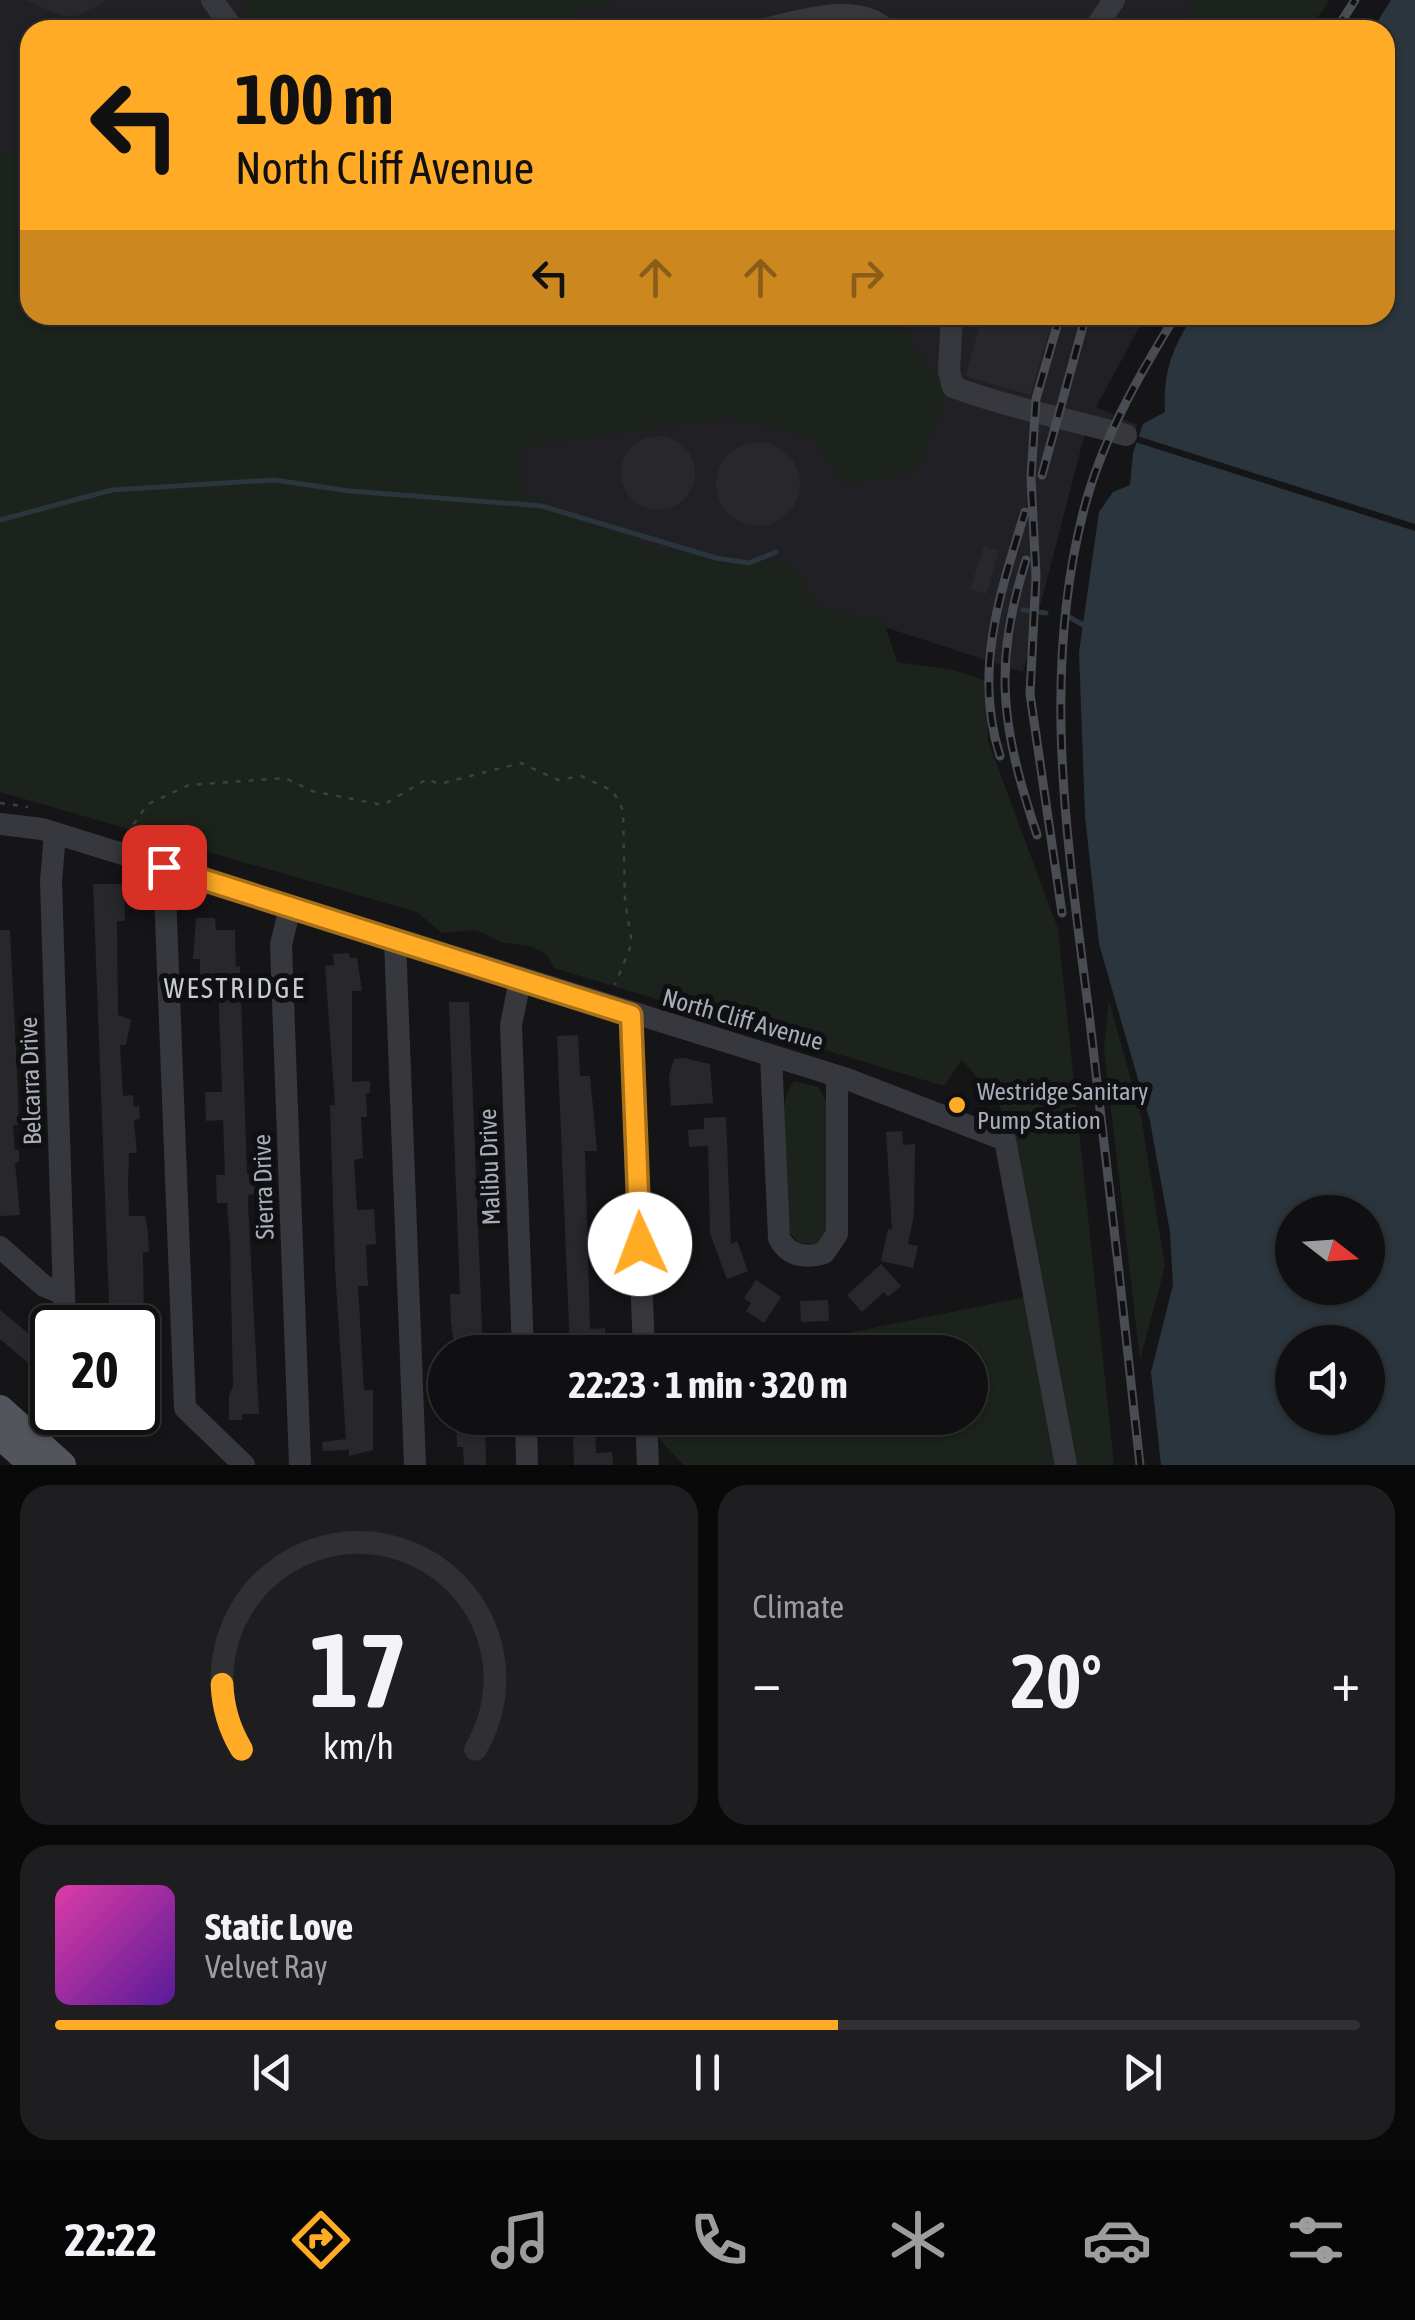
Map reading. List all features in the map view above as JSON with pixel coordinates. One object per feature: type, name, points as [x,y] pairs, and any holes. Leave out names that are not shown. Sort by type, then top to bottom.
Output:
[{"type":"main road","points":[[0,1409],[59,1454]]},
{"type":"main road","points":[[0,1435],[34,1465]]},
{"type":"street","points":[[813,20],[845,14],[871,20]]},
{"type":"street","points":[[951,325],[949,371],[953,387],[1016,410],[1056,415],[1126,435]]},
{"type":"street","name":"North Cliff Avenue","points":[[0,824],[55,833],[837,1076],[1005,1140],[1066,1465]]},
{"type":"street","name":"Belcarra Drive","points":[[55,833],[52,882],[64,1305]]},
{"type":"street","points":[[164,867],[184,1408],[244,1465]]},
{"type":"street","name":"Sierra Drive","points":[[290,907],[282,945],[300,1465]]},
{"type":"street","points":[[395,941],[415,1465]]},
{"type":"street","name":"Malibu Drive","points":[[520,980],[511,1025],[522,1335]]},
{"type":"street","points":[[631,1015],[643,1335]]},
{"type":"street","points":[[771,1056],[779,1238],[784,1248],[802,1256],[824,1253],[837,1234],[837,1076]]},
{"type":"street","points":[[0,1247],[44,1286],[64,1294]]},
{"type":"street","points":[[527,1435],[528,1465]]},
{"type":"street","points":[[647,1435],[648,1465]]},
{"type":"path","points":[[125,837],[148,804],[190,785],[286,778],[312,791],[384,805],[426,779],[439,784],[521,764],[558,780],[581,776],[613,790],[624,810],[625,901],[632,943],[614,988]]},
{"type":"shaded area","points":[[0,0],[1327,0],[1315,20],[20,20],[20,325],[1141,325],[1096,407],[1137,425],[1134,435],[1415,524],[1131,441],[1085,433],[1023,672],[0,340]]},
{"type":"shaded area","points":[[243,0],[624,0],[576,11],[571,20],[246,20]]},
{"type":"shaded area","points":[[1192,0],[1329,0],[1316,20],[1183,20]]},
{"type":"shaded area","points":[[1391,0],[1415,0],[1415,1465],[1161,1465],[1151,1372],[1173,1285],[1170,1232],[1150,1121],[1099,944],[1085,816],[1079,652],[1099,512],[1113,492],[1130,485],[1133,453],[1143,424],[1165,412],[1170,361],[1187,325],[1395,325],[1395,20],[1378,20]]},
{"type":"shaded area","points":[[20,149],[20,325],[903,325],[946,396],[918,472],[844,485],[812,437],[730,418],[523,447],[523,492],[652,548],[789,563],[820,606],[884,622],[897,662],[953,670],[986,681],[988,741],[1058,929],[1114,1465],[684,1465],[659,1439],[658,1435],[988,1435],[988,1335],[838,1335],[1040,1294],[1010,1131],[997,1101],[962,1060],[944,1086],[554,968],[547,955],[533,947],[501,942],[476,930],[442,933],[417,912],[0,792],[0,152]]},
{"type":"shaded area","points":[[1109,1001],[1141,1116],[1165,1266],[1140,1360],[1104,1048]]},
{"type":"shaded area","points":[[795,1081],[818,1087],[827,1102],[829,1232],[818,1244],[799,1243],[787,1230],[782,1128],[788,1092]]},
{"type":"pier","points":[[1134,435],[1415,524],[1415,531],[1132,441]]},
{"type":"building","points":[[24,0],[108,0],[77,16],[63,16]]},
{"type":"building","points":[[979,325],[1051,325],[1030,395],[966,376]]},
{"type":"building","points":[[658,436],[684,447],[695,473],[684,499],[658,510],[632,499],[621,473],[632,447]]},
{"type":"building","points":[[758,442],[774,445],[788,454],[797,468],[797,500],[788,514],[774,523],[758,526],[742,523],[728,514],[719,500],[716,484],[719,468],[728,454],[742,445]]},
{"type":"building","points":[[984,546],[999,551],[986,594],[970,589]]},
{"type":"building","points":[[93,884],[124,884],[125,921],[117,921],[118,1015],[131,1020],[126,1045],[120,1045],[123,1096],[133,1095],[140,1119],[134,1120],[137,1153],[129,1153],[129,1216],[145,1216],[149,1252],[143,1252],[144,1305],[109,1305]]},
{"type":"building","points":[[196,918],[215,918],[216,930],[235,930],[236,967],[240,966],[247,1174],[254,1174],[255,1194],[248,1195],[248,1202],[259,1414],[242,1414],[242,1420],[229,1420],[233,1386],[230,1244],[227,1203],[217,1203],[216,1175],[225,1175],[223,1120],[206,1121],[205,1092],[222,1092],[218,981],[200,982],[200,959],[193,959]]},
{"type":"building","points":[[0,930],[10,930],[19,1125],[13,1125],[15,1150],[19,1150],[19,1161],[15,1163],[20,1215],[0,1216]]},
{"type":"building","points":[[349,953],[350,958],[357,958],[362,991],[352,991],[352,1082],[370,1081],[367,1117],[361,1117],[363,1158],[354,1160],[357,1210],[374,1209],[376,1244],[366,1245],[368,1286],[358,1286],[364,1390],[373,1390],[373,1450],[349,1456],[349,1450],[323,1451],[322,1442],[346,1439],[335,1269],[330,1105],[335,1105],[325,966],[334,965],[333,954]]},
{"type":"building","points":[[449,1002],[469,1002],[482,1335],[453,1335],[450,1294],[460,1294]]},
{"type":"building","points":[[578,1035],[580,1076],[590,1076],[597,1151],[585,1151],[590,1329],[605,1328],[605,1335],[569,1335],[557,1036]]},
{"type":"building","points":[[674,1059],[710,1064],[713,1103],[671,1106],[669,1076]]},
{"type":"building","points":[[726,1117],[731,1244],[737,1241],[748,1271],[727,1279],[710,1234],[708,1146],[689,1147],[688,1130],[704,1129],[704,1118]]},
{"type":"building","points":[[902,1131],[903,1145],[915,1144],[914,1215],[908,1244],[918,1246],[913,1268],[881,1261],[888,1229],[892,1230],[886,1132]]},
{"type":"building","points":[[881,1264],[901,1286],[888,1297],[884,1292],[862,1312],[847,1295]]},
{"type":"building","points":[[756,1280],[781,1297],[764,1323],[746,1311],[751,1303],[744,1298]]},
{"type":"building","points":[[828,1300],[829,1321],[801,1322],[800,1301]]},
{"type":"building","points":[[0,1310],[30,1335],[30,1364],[0,1339]]},
{"type":"building","points":[[457,1435],[485,1435],[486,1465],[464,1465],[463,1447],[457,1447]]},
{"type":"building","points":[[573,1435],[595,1435],[596,1453],[612,1452],[613,1465],[574,1465]]},
{"type":"waterway","points":[[0,520],[112,490],[274,480],[350,491],[542,506],[716,558],[749,563],[776,552]]},
{"type":"waterway","points":[[1023,610],[1046,613]]},
{"type":"waterway","points":[[1069,617],[1089,628]]},
{"type":"railway","points":[[1342,20],[1355,0]]},
{"type":"railway","points":[[1057,325],[1036,399],[1031,478],[1036,576],[1030,694],[1062,913]]},
{"type":"railway","points":[[1042,475],[1083,325]]},
{"type":"railway","points":[[1140,1465],[1067,831],[1061,703],[1070,576],[1083,513],[1122,410],[1170,325]]},
{"type":"railway","points":[[1000,756],[992,725],[989,663],[999,603],[1025,512]]},
{"type":"railway","points":[[1026,560],[1008,634],[1006,698],[1016,762],[1037,835]]},
{"type":"place","name":"Westridge Sanitary Pump Station","points":[[957,1105]]},
{"type":"district","name":"WESTRIDGE","points":[[235,988]]},
{"type":"route","points":[[164,867],[631,1015],[640,1244]]}]
